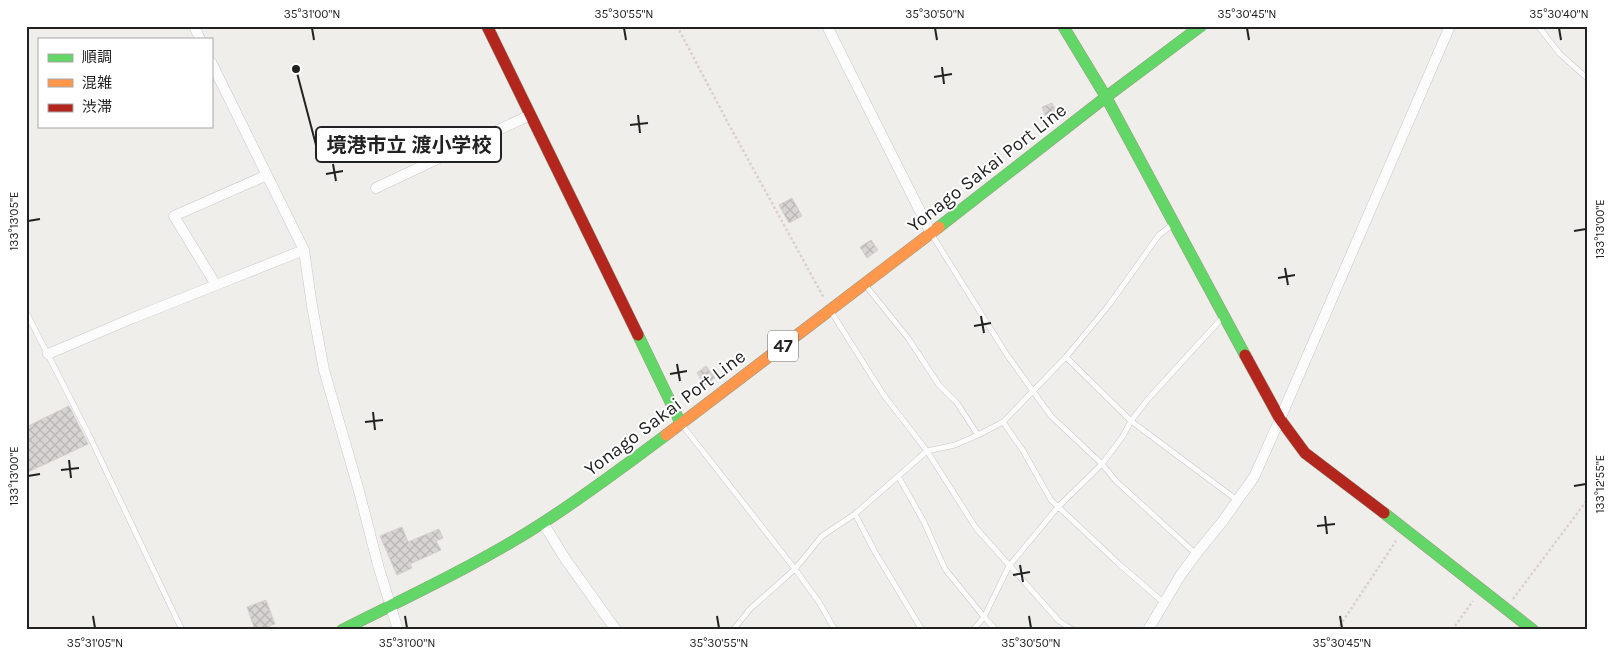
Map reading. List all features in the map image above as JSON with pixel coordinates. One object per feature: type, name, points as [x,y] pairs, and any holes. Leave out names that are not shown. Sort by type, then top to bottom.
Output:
[{"type":"street","points":[[194,26],[200,38]]},
{"type":"street","points":[[487,26],[681,424]]},
{"type":"street","points":[[827,26],[931,234]]},
{"type":"street","points":[[1063,26],[1106,97],[1175,222],[1280,420],[1304,454],[1533,630]]},
{"type":"street","name":"Yonago Sakai Port Line","points":[[342,630],[465,568],[543,523],[681,424],[1201,26]]},
{"type":"street","points":[[1148,630],[1180,576],[1238,501],[1254,477],[1450,26]]},
{"type":"street","points":[[212,64],[304,250],[324,370],[398,630]]},
{"type":"street","points":[[376,188],[530,115]]},
{"type":"street","points":[[216,285],[174,216],[267,175]]},
{"type":"street","points":[[48,354],[132,318],[304,250]]},
{"type":"street","points":[[543,523],[566,560],[616,630]]},
{"type":"lane","points":[[1538,26],[1560,54],[1588,79]]},
{"type":"lane","points":[[733,630],[750,609],[795,569],[822,536],[855,514],[927,451],[954,445],[1003,422],[1066,357],[1109,305],[1159,235],[1175,222]]},
{"type":"lane","points":[[931,234],[1007,355],[1051,416],[1102,464],[1116,481],[1196,554]]},
{"type":"lane","points":[[865,284],[908,338],[940,385],[957,403],[978,435]]},
{"type":"lane","points":[[831,310],[883,394],[927,451],[976,528],[1059,621],[1073,630]]},
{"type":"lane","points":[[26,312],[89,435],[182,630]]},
{"type":"lane","points":[[973,630],[984,617],[1009,566],[1058,507],[1102,464],[1148,399],[1225,316]]},
{"type":"lane","points":[[1066,357],[1131,421],[1238,501]]},
{"type":"lane","points":[[1003,422],[1022,449],[1051,500],[1164,603]]},
{"type":"lane","points":[[681,424],[795,569],[819,602],[836,630]]},
{"type":"lane","points":[[898,476],[924,522],[944,569],[996,630]]},
{"type":"lane","points":[[855,514],[875,552],[922,630]]},
{"type":"path","points":[[677,26],[831,310]]},
{"type":"path","points":[[1506,608],[1588,499]]},
{"type":"path","points":[[1337,630],[1404,529]]},
{"type":"path","points":[[1452,630],[1481,590]]},
{"type":"building","points":[[1052,103],[1057,113],[1046,118],[1042,107]]},
{"type":"building","points":[[792,198],[802,216],[789,223],[779,205]]},
{"type":"building","points":[[871,240],[878,250],[867,258],[860,247]]},
{"type":"building","points":[[706,366],[715,378],[705,385],[697,373]]},
{"type":"building","points":[[69,406],[88,444],[26,473],[26,427]]},
{"type":"building","points":[[402,527],[408,542],[439,529],[443,538],[436,541],[441,550],[410,564],[412,568],[397,575],[380,536]]},
{"type":"building","points":[[266,600],[275,624],[269,626],[271,630],[255,630],[247,607]]},
{"type":"traffic: fast","points":[[1063,26],[1106,97],[1245,355]]},
{"type":"traffic: fast","points":[[939,227],[1201,26]]},
{"type":"traffic: fast","points":[[638,335],[681,424]]},
{"type":"traffic: fast","points":[[342,630],[444,579],[520,537],[591,491],[666,435]]},
{"type":"traffic: fast","points":[[1384,513],[1533,630]]},
{"type":"traffic: slow","points":[[666,435],[939,227]]},
{"type":"traffic: jam","points":[[487,26],[638,335]]},
{"type":"traffic: jam","points":[[1245,355],[1280,419],[1305,453],[1384,513]]},
{"type":"place","name":"境港市立 渡小学校","points":[[296,69]]}]
